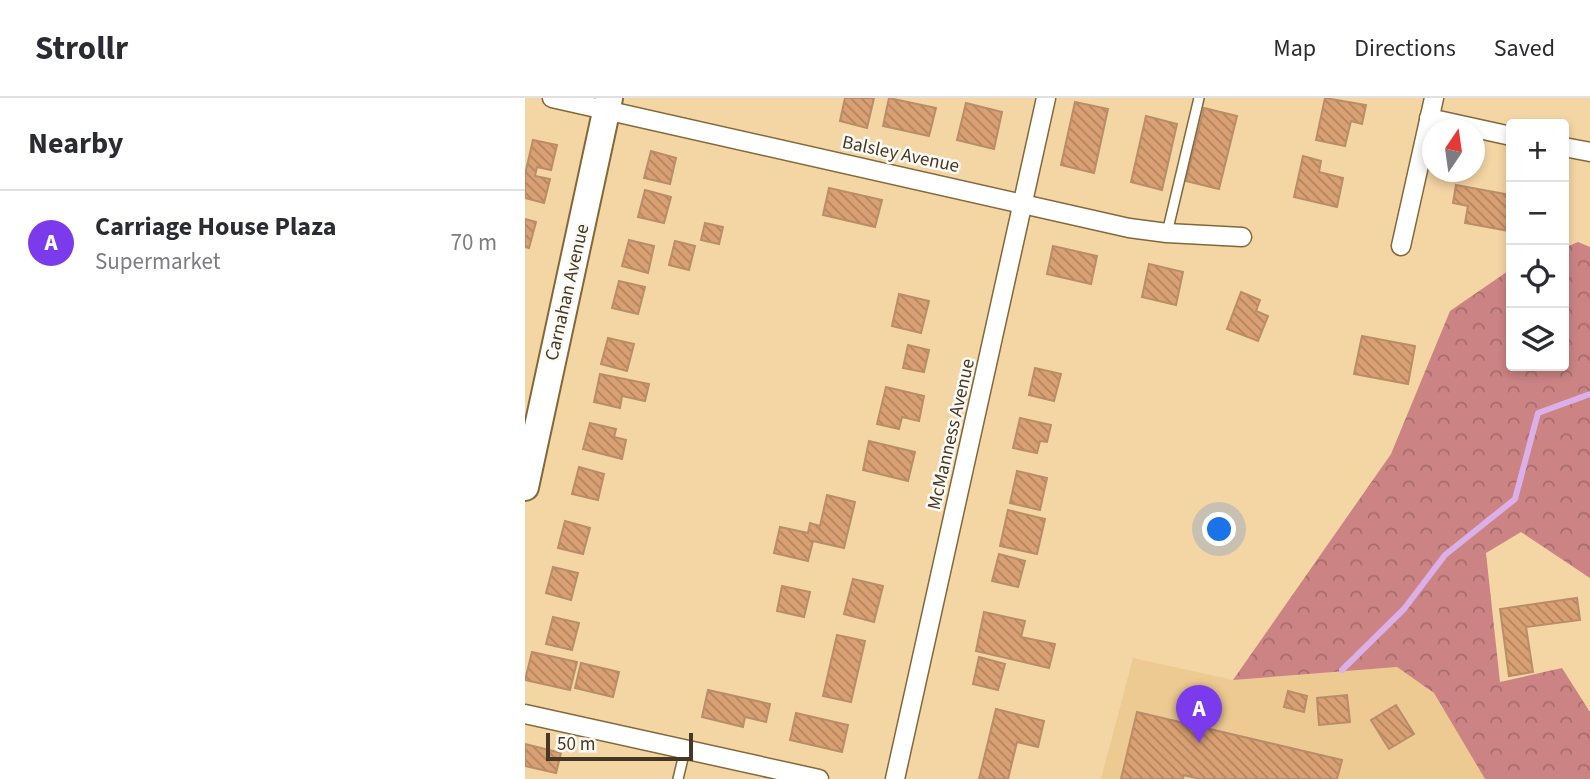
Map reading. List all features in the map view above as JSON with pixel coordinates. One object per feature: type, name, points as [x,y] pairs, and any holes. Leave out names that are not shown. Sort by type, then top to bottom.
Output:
[{"type":"street","name":"Balsley Avenue","points":[[552,98],[608,104],[1023,202],[1167,233],[1241,237]]},
{"type":"street","name":"McManness Avenue","points":[[895,779],[1046,98]]},
{"type":"street","points":[[1401,246],[1434,98]]},
{"type":"street","name":"Carnahan Avenue","points":[[525,487],[608,104]]},
{"type":"street","points":[[1429,118],[1506,135]]},
{"type":"street","points":[[1569,148],[1590,152]]},
{"type":"street","points":[[525,714],[818,779]]},
{"type":"lane","points":[[1167,233],[1199,98]]},
{"type":"lane","points":[[678,779],[685,750]]},
{"type":"shaded area","points":[[1133,658],[1233,680],[1397,667],[1434,693],[1485,779],[1101,779]]},
{"type":"green space","points":[[1578,242],[1590,247],[1590,578],[1521,532],[1486,553],[1500,682],[1562,668],[1590,712],[1590,779],[1485,779],[1434,693],[1397,667],[1233,680],[1391,454],[1450,311],[1506,272],[1506,371],[1569,371],[1569,246]]},
{"type":"building","points":[[845,98],[874,98],[867,128],[840,121]]},
{"type":"building","points":[[889,98],[936,108],[929,136],[883,126]]},
{"type":"building","points":[[1325,98],[1366,105],[1362,124],[1351,121],[1345,146],[1316,140]]},
{"type":"building","points":[[1075,102],[1108,109],[1094,173],[1061,165]]},
{"type":"building","points":[[966,103],[1002,112],[994,149],[957,140]]},
{"type":"building","points":[[1204,108],[1237,116],[1219,189],[1186,181]]},
{"type":"building","points":[[1146,116],[1177,124],[1162,190],[1131,182]]},
{"type":"building","points":[[533,140],[557,145],[551,170],[537,167],[535,176],[550,179],[544,203],[525,198],[525,174]]},
{"type":"building","points":[[651,151],[676,158],[670,184],[644,178]]},
{"type":"building","points":[[1303,156],[1321,161],[1319,172],[1343,178],[1337,207],[1294,197]]},
{"type":"building","points":[[1456,185],[1506,194],[1506,230],[1465,223],[1468,206],[1453,203]]},
{"type":"building","points":[[829,188],[882,200],[875,227],[823,215]]},
{"type":"building","points":[[645,190],[671,197],[664,223],[638,217]]},
{"type":"building","points":[[525,219],[536,222],[529,248],[525,247]]},
{"type":"building","points":[[705,223],[723,227],[719,244],[701,240]]},
{"type":"building","points":[[629,240],[654,246],[648,273],[622,266]]},
{"type":"building","points":[[675,241],[695,246],[689,270],[669,265]]},
{"type":"building","points":[[1053,246],[1097,256],[1091,284],[1047,274]]},
{"type":"building","points":[[1149,264],[1183,272],[1176,305],[1142,297]]},
{"type":"building","points":[[619,281],[645,287],[638,314],[612,308]]},
{"type":"building","points":[[1241,292],[1260,300],[1256,311],[1268,316],[1258,341],[1227,329]]},
{"type":"building","points":[[899,294],[929,301],[921,333],[892,326]]},
{"type":"building","points":[[1362,336],[1415,346],[1408,384],[1354,374]]},
{"type":"building","points":[[608,338],[634,344],[627,371],[601,364]]},
{"type":"building","points":[[908,345],[929,350],[924,372],[903,368]]},
{"type":"building","points":[[1035,368],[1061,374],[1054,401],[1029,395]]},
{"type":"building","points":[[600,374],[649,384],[645,401],[622,396],[620,408],[594,402]]},
{"type":"building","points":[[886,387],[924,396],[919,421],[902,417],[899,429],[877,424]]},
{"type":"building","points":[[1020,418],[1051,425],[1047,442],[1040,441],[1037,453],[1013,448]]},
{"type":"building","points":[[590,423],[616,429],[614,437],[626,440],[622,459],[583,449]]},
{"type":"building","points":[[869,441],[915,452],[908,481],[863,470]]},
{"type":"building","points":[[579,467],[604,474],[598,500],[572,494]]},
{"type":"building","points":[[1017,471],[1047,478],[1040,510],[1010,503]]},
{"type":"building","points":[[827,495],[855,502],[844,548],[813,541],[808,561],[774,553],[780,527],[808,533],[810,523],[820,526]]},
{"type":"building","points":[[1008,510],[1045,519],[1037,554],[1000,546]]},
{"type":"building","points":[[565,521],[590,528],[583,554],[558,548]]},
{"type":"building","points":[[999,554],[1025,561],[1018,587],[992,581]]},
{"type":"building","points":[[553,567],[578,573],[571,600],[546,593]]},
{"type":"building","points":[[853,579],[883,586],[874,622],[844,614]]},
{"type":"building","points":[[782,586],[810,592],[804,617],[777,611]]},
{"type":"building","points":[[1577,598],[1580,620],[1526,627],[1533,672],[1509,676],[1500,609]]},
{"type":"building","points":[[984,612],[1025,621],[1021,637],[1055,644],[1049,668],[976,651]]},
{"type":"building","points":[[553,617],[579,623],[572,650],[546,644]]},
{"type":"building","points":[[837,635],[865,641],[851,702],[823,696]]},
{"type":"building","points":[[532,652],[577,662],[570,690],[525,680]]},
{"type":"building","points":[[979,657],[1005,664],[998,690],[973,684]]},
{"type":"building","points":[[581,663],[619,672],[613,697],[575,688]]},
{"type":"building","points":[[708,690],[770,704],[766,722],[745,717],[743,727],[702,717]]},
{"type":"building","points":[[1288,691],[1307,696],[1304,712],[1284,707]]},
{"type":"building","points":[[1347,695],[1350,722],[1319,725],[1317,698]]},
{"type":"building","points":[[1396,705],[1414,734],[1389,749],[1371,720]]},
{"type":"building","points":[[996,709],[1044,721],[1038,747],[1017,742],[1008,779],[979,779]]},
{"type":"building","points":[[1137,712],[1342,760],[1337,779],[1200,779],[1184,775],[1183,779],[1121,779]]},
{"type":"building","points":[[796,713],[848,725],[842,752],[790,740]]},
{"type":"building","points":[[525,744],[561,753],[556,773],[525,766]]},
{"type":"waterway","points":[[1342,670],[1404,609],[1445,555],[1515,499],[1538,413],[1590,394]]},
{"type":"place","name":"Carriage House Plaza","points":[[1199,743]]}]
